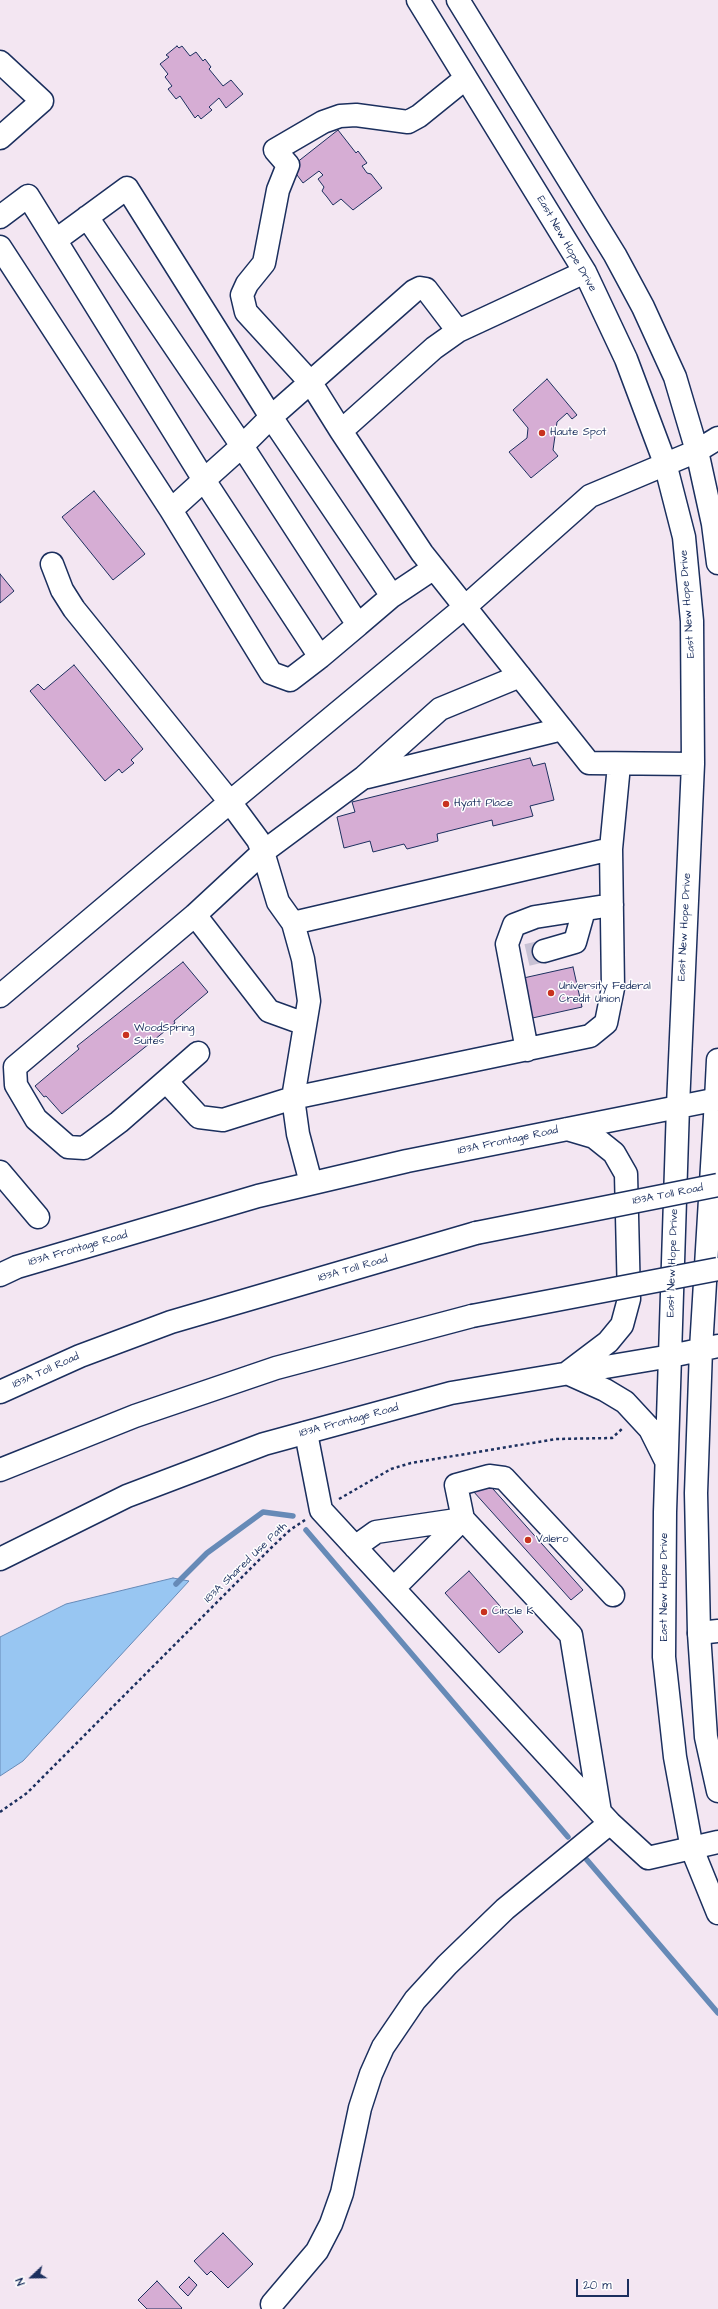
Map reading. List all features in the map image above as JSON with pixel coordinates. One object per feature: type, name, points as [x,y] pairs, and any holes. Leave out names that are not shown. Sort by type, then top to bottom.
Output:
[{"type":"main road","name":"East New Hope Drive","points":[[418,0],[585,272],[626,359],[665,463],[684,537],[691,613],[693,764],[678,1106],[667,1465],[664,1657],[675,1757],[692,1849],[718,1913]]},
{"type":"main road","points":[[458,0],[614,255],[643,307],[675,377],[697,451],[713,524],[718,563]]},
{"type":"main road","points":[[0,62],[42,102],[0,138]]},
{"type":"main road","points":[[466,78],[418,116],[408,122],[356,115],[340,116],[323,122],[275,150],[288,165],[278,190],[264,263],[247,284],[242,296],[246,312],[311,383],[341,431],[434,568],[589,763],[693,764]]},
{"type":"main road","points":[[56,240],[127,188],[271,417],[392,596]]},
{"type":"main road","points":[[0,217],[28,196],[204,480],[320,657]]},
{"type":"main road","points":[[87,217],[242,446],[358,625]]},
{"type":"main road","points":[[0,247],[171,510],[270,673],[290,680],[320,657],[392,596],[434,568]]},
{"type":"main road","points":[[341,431],[434,348],[458,331],[585,272]]},
{"type":"main road","points":[[171,510],[242,446],[271,417],[408,296],[420,288],[426,289],[458,331]]},
{"type":"main road","points":[[0,996],[230,802],[465,607],[590,496],[665,463],[697,451],[718,438]]},
{"type":"main road","points":[[52,564],[62,590],[74,609],[230,802],[258,840],[278,902],[293,923],[303,959],[309,1001],[293,1098],[298,1134],[311,1183]]},
{"type":"main road","points":[[198,1053],[119,1122],[84,1148],[68,1147],[36,1119],[16,1085],[15,1066],[195,915],[263,852],[364,777],[440,709],[520,676]]},
{"type":"main road","points":[[364,777],[562,730]]},
{"type":"main road","points":[[166,1081],[199,1117],[223,1120],[293,1098],[590,1036],[606,1023],[613,988],[611,849],[619,764]]},
{"type":"main road","points":[[293,923],[611,849]]},
{"type":"main road","points":[[584,910],[575,942],[527,955],[507,944],[514,925],[535,917],[612,905]]},
{"type":"main road","points":[[195,915],[269,1011],[305,1024]]},
{"type":"main road","points":[[527,955],[527,1050]]},
{"type":"main road","points":[[718,1060],[710,1347],[696,1493],[708,1632],[706,1736],[718,1789]]},
{"type":"main road","name":"183A Frontage Road","points":[[0,1275],[17,1267],[243,1200],[311,1183],[566,1129],[717,1099]]},
{"type":"main road","points":[[566,1129],[594,1138],[614,1153],[626,1174],[629,1299],[622,1325],[608,1342],[567,1374],[605,1390],[636,1412],[650,1429],[667,1465]]},
{"type":"main road","points":[[0,1172],[38,1218]]},
{"type":"main road","name":"183A Toll Road","points":[[0,1392],[80,1356],[171,1322],[476,1233],[718,1185]]},
{"type":"main road","points":[[0,1470],[135,1416],[276,1368],[472,1316],[718,1269]]},
{"type":"main road","name":"183A Frontage Road","points":[[0,1559],[127,1496],[264,1444],[451,1393],[671,1356],[710,1347]]},
{"type":"main road","points":[[306,1433],[321,1510],[605,1818],[648,1858],[718,1842]]},
{"type":"main road","points":[[605,1818],[571,1635],[463,1519],[456,1485],[489,1476],[504,1478],[612,1595]]},
{"type":"main road","points":[[355,1547],[376,1532],[463,1519]]},
{"type":"main road","points":[[394,1588],[463,1519]]},
{"type":"main road","points":[[272,2304],[317,2251],[331,2224],[342,2193],[360,2108],[371,2074],[383,2047],[415,2000],[447,1965],[505,1909],[605,1818]]},
{"type":"path","name":"183A Shared Use Path","points":[[0,1812],[28,1792],[290,1530],[321,1510],[392,1469],[411,1463],[556,1439],[612,1438],[626,1424]]},
{"type":"water","points":[[173,1578],[189,1581],[23,1761],[0,1776],[0,1637],[66,1604]]},
{"type":"building","points":[[177,46],[179,48],[182,46],[190,56],[196,52],[203,61],[205,59],[211,67],[209,69],[223,86],[231,80],[243,94],[226,108],[219,98],[209,107],[212,110],[201,119],[198,115],[195,118],[180,96],[176,99],[168,89],[172,86],[165,77],[168,74],[160,64],[169,57],[166,55]]},
{"type":"building","points":[[338,130],[356,153],[358,151],[367,163],[362,166],[367,173],[371,174],[382,188],[353,210],[341,199],[333,205],[322,191],[324,187],[318,179],[323,175],[319,171],[303,183],[291,167]]},
{"type":"building","name":"Haute Spot","points":[[547,379],[577,415],[572,419],[567,413],[557,422],[553,450],[558,456],[531,478],[509,452],[527,438],[528,428],[513,410]]},
{"type":"building","points":[[94,491],[145,554],[113,580],[62,517]]},
{"type":"building","points":[[0,574],[14,591],[0,603]]},
{"type":"building","points":[[74,665],[143,749],[131,760],[134,763],[122,773],[119,769],[105,781],[30,691],[38,684],[44,690]]},
{"type":"building","name":"Hyatt Place","points":[[530,758],[533,766],[545,763],[554,800],[530,806],[533,816],[493,826],[492,820],[437,834],[438,841],[407,849],[404,844],[373,852],[370,841],[344,848],[337,817],[355,812],[352,802]]},
{"type":"building","name":"WoodSpring Suites","points":[[183,962],[208,992],[174,1021],[175,1023],[62,1114],[35,1086],[79,1049],[77,1046]]},
{"type":"building","name":"University Federal Credit Union","points":[[573,967],[582,1007],[528,1019],[519,979]]},
{"type":"building","name":"Valero","points":[[485,1480],[583,1590],[571,1600],[473,1491]]},
{"type":"building","name":"Circle K","points":[[469,1571],[523,1632],[499,1653],[445,1593]]},
{"type":"building","points":[[223,2233],[253,2264],[228,2288],[211,2271],[207,2275],[194,2261]]},
{"type":"building","points":[[189,2277],[197,2285],[188,2296],[179,2287]]},
{"type":"building","points":[[157,2281],[182,2308],[181,2309],[147,2309],[138,2300]]},
{"type":"waterway","points":[[176,1584],[207,1553],[263,1512],[293,1516]]},
{"type":"waterway","points":[[306,1530],[568,1837]]},
{"type":"waterway","points":[[587,1860],[718,2013]]},
{"type":"tunnel","points":[[527,955],[544,951]]},
{"type":"place","name":"Haute Spot","points":[[542,433]]},
{"type":"place","name":"Hyatt Place","points":[[446,804]]},
{"type":"place","name":"University Federal Credit Union","points":[[551,993]]},
{"type":"place","name":"WoodSpring Suites","points":[[126,1035]]},
{"type":"place","name":"Valero","points":[[528,1540]]},
{"type":"place","name":"Circle K","points":[[484,1612]]}]
